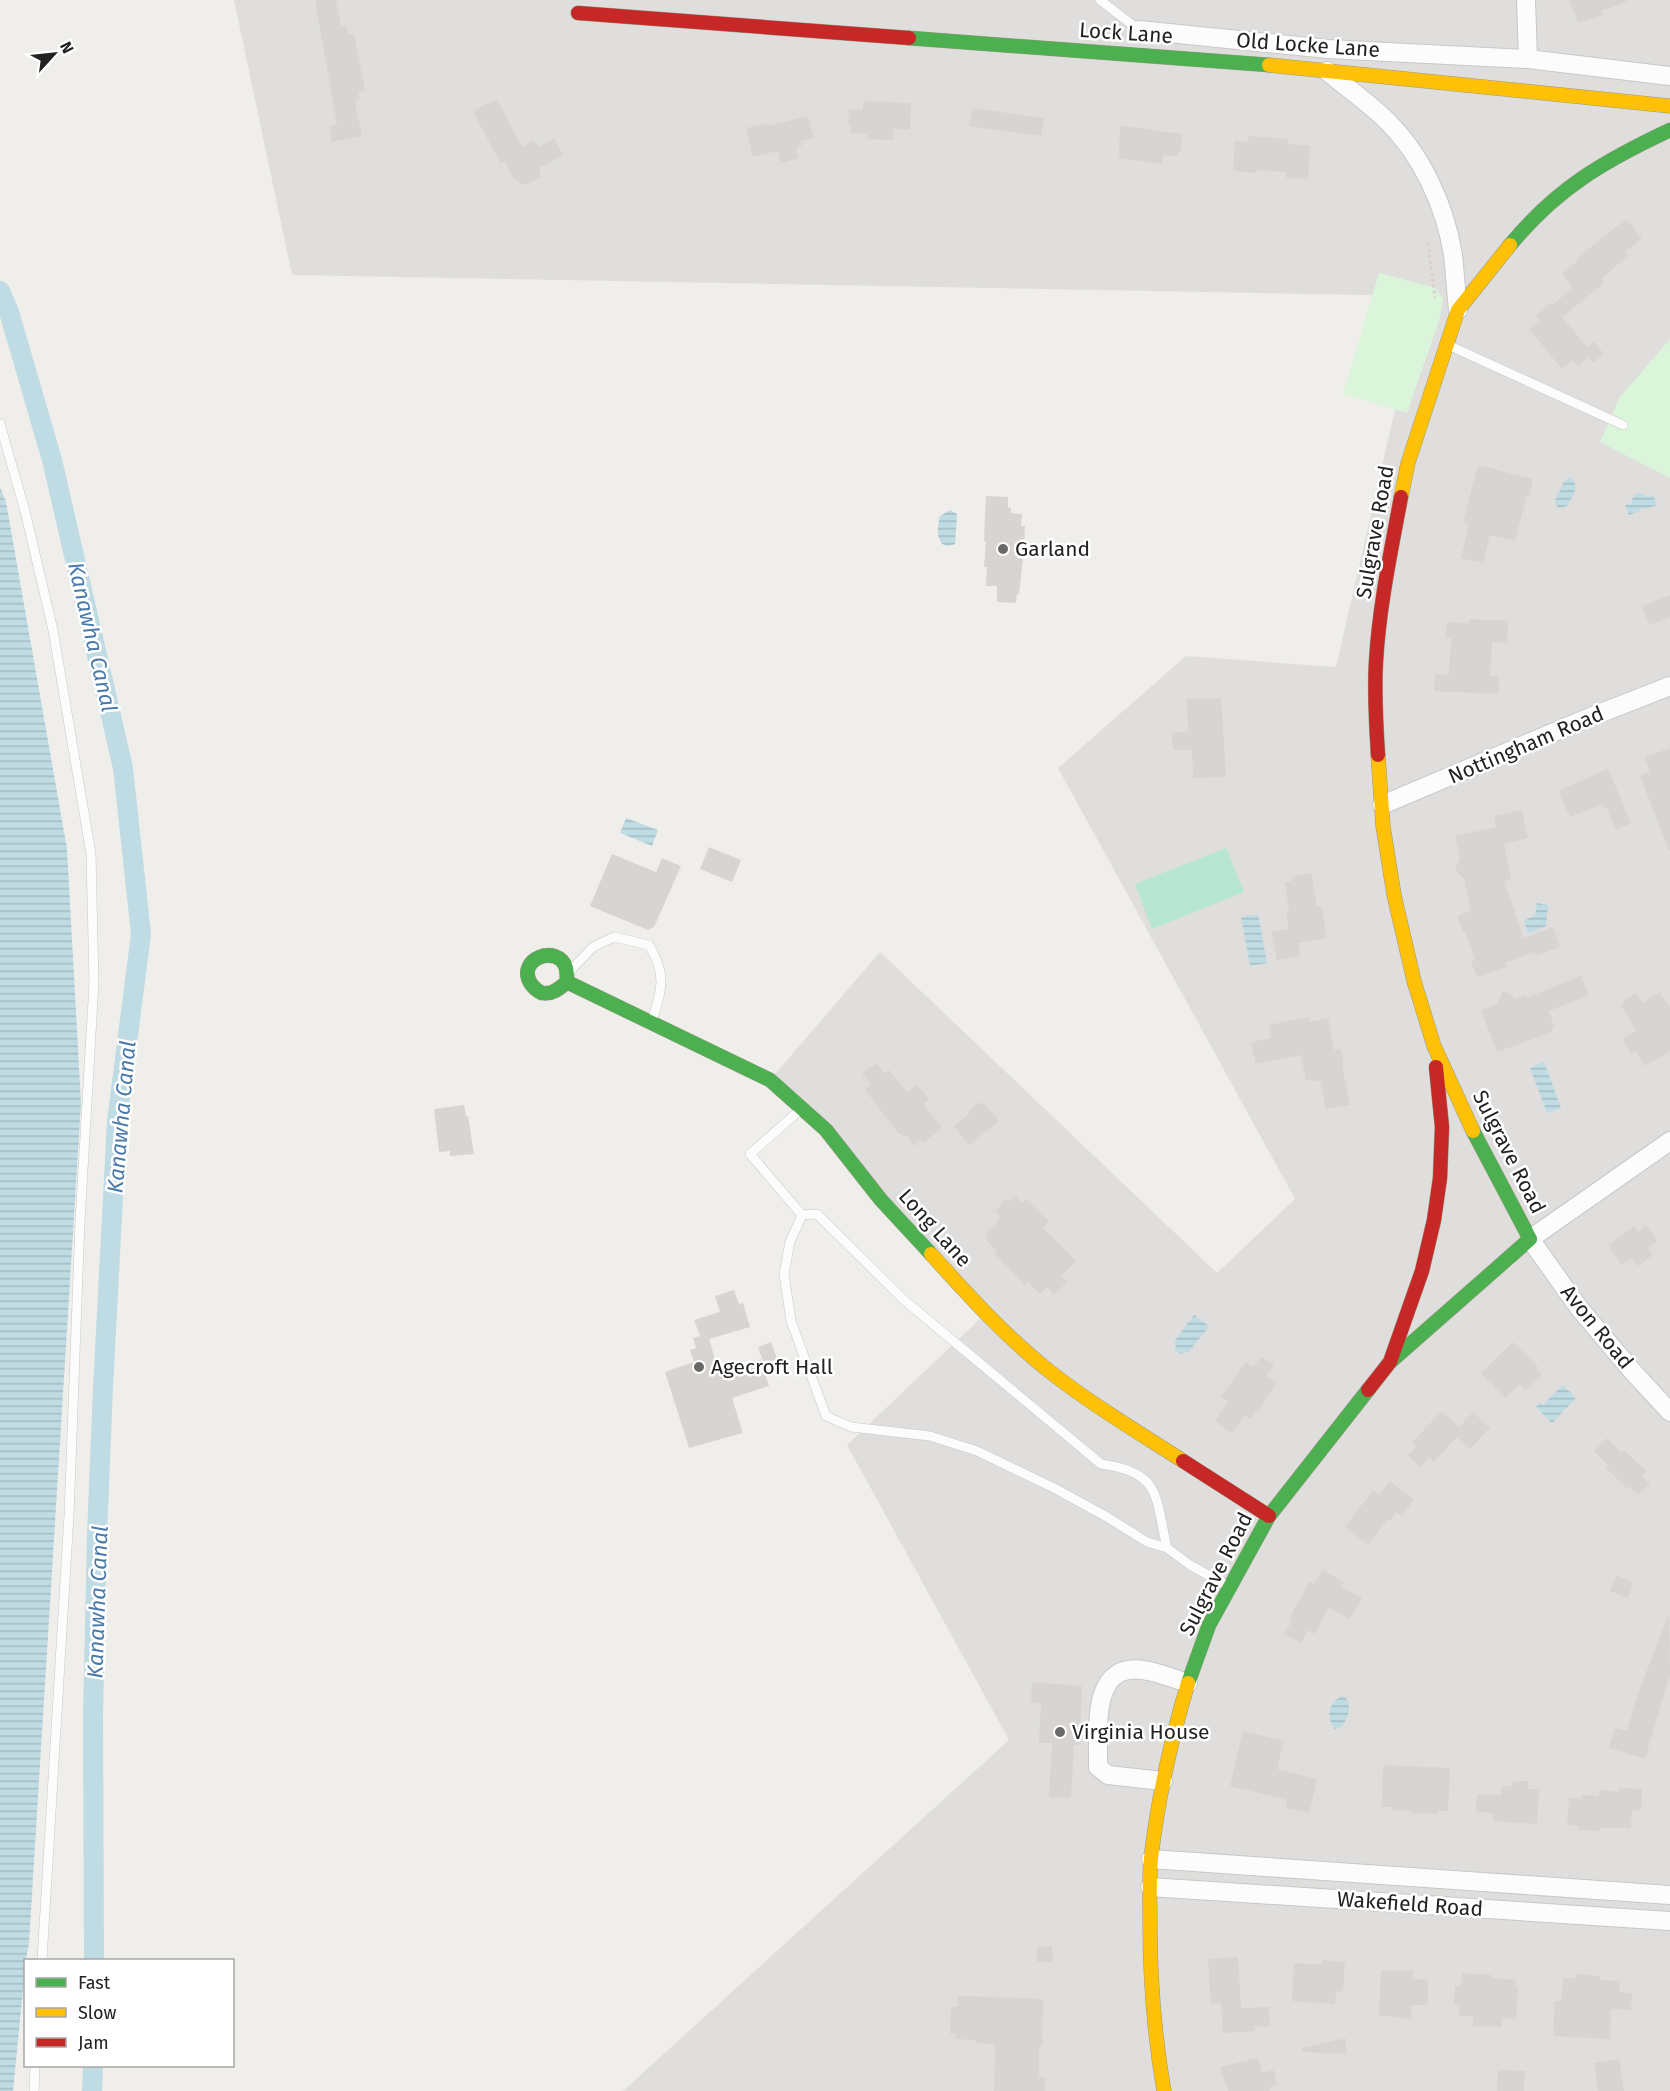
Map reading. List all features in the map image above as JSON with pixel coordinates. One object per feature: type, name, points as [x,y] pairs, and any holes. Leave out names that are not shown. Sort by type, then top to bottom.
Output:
[{"type":"street","points":[[1526,0],[1528,59]]},
{"type":"street","name":"Lock Lane","points":[[578,13],[1298,67],[1670,106]]},
{"type":"street","name":"Old Locke Lane","points":[[1139,30],[1328,49],[1528,59],[1670,76]]},
{"type":"street","points":[[1328,71],[1385,119],[1405,142],[1433,188],[1444,217],[1453,255],[1458,310]]},
{"type":"street","name":"Sulgrave Road","points":[[1164,2091],[1155,2041],[1150,1960],[1151,1859],[1163,1780],[1173,1734],[1209,1625],[1269,1516],[1390,1362],[1530,1239],[1479,1145],[1434,1046],[1414,981],[1394,895],[1383,826],[1375,707],[1376,660],[1387,570],[1408,463],[1458,310],[1525,227],[1553,200],[1585,175],[1619,154],[1670,130]]},
{"type":"street","name":"Nottingham Road","points":[[1382,805],[1568,726],[1670,686]]},
{"type":"street","name":"Long Lane","points":[[567,978],[651,1024],[770,1080],[826,1130],[881,1200],[985,1314],[1049,1371],[1113,1416],[1269,1516]]},
{"type":"street","name":"Sulgrave Road","points":[[1390,1362],[1422,1271],[1434,1220],[1440,1178],[1442,1127],[1434,1046]]},
{"type":"street","points":[[1530,1239],[1670,1141]]},
{"type":"street","name":"Avon Road","points":[[1530,1239],[1579,1308],[1670,1412]]},
{"type":"street","points":[[1163,1780],[1108,1775],[1098,1767],[1099,1703],[1106,1685],[1120,1672],[1132,1669],[1145,1670],[1188,1683]]},
{"type":"street","name":"Wakefield Road","points":[[1151,1859],[1670,1895]]},
{"type":"street","name":"Wakefield Road","points":[[1150,1887],[1670,1921]]},
{"type":"lane","name":"Old Locke Lane","points":[[1100,0],[1139,30]]},
{"type":"lane","points":[[1445,344],[1623,425]]},
{"type":"lane","points":[[0,424],[25,511],[54,630],[91,854],[94,983],[80,1221],[68,1527],[42,1959]]},
{"type":"lane","points":[[567,978],[592,947],[614,937],[649,945],[660,963],[662,990],[651,1024]]},
{"type":"lane","points":[[801,1108],[750,1154],[802,1215]]},
{"type":"lane","points":[[802,1215],[817,1214],[825,1220],[904,1300],[1101,1464],[1122,1467],[1142,1476],[1154,1490],[1167,1548]]},
{"type":"lane","points":[[802,1215],[790,1242],[784,1274],[791,1321],[826,1416],[851,1426],[930,1436],[977,1451],[1063,1492],[1147,1542],[1167,1548],[1190,1565],[1229,1586]]},
{"type":"lane","points":[[34,2091],[35,2067]]},
{"type":"path","points":[[1428,243],[1435,298]]},
{"type":"shaded area","points":[[234,0],[1670,0],[1670,2091],[623,2091],[1009,1740],[847,1445],[985,1314],[770,1080],[880,952],[1217,1273],[1295,1199],[1058,768],[1186,656],[1336,667],[1421,296],[292,275]]},
{"type":"green space","points":[[1379,273],[1436,288],[1443,299],[1440,318],[1407,413],[1343,394]]},
{"type":"green space","points":[[1670,339],[1670,478],[1600,442],[1620,397]]},
{"type":"green space","points":[[1226,848],[1244,892],[1152,929],[1135,884]]},
{"type":"water","points":[[1568,478],[1572,478],[1574,482],[1574,493],[1567,506],[1558,508],[1555,503],[1556,498]]},
{"type":"water","points":[[0,487],[6,502],[67,849],[81,1103],[29,1943],[26,1959],[24,1959],[13,2091],[0,2091]]},
{"type":"water","points":[[1637,493],[1646,497],[1653,495],[1657,505],[1646,509],[1642,507],[1640,511],[1629,515],[1625,505],[1632,503]]},
{"type":"water","points":[[950,510],[957,514],[955,544],[949,546],[941,542],[938,527],[940,516]]},
{"type":"water","points":[[626,818],[658,830],[652,846],[620,833]]},
{"type":"water","points":[[1537,903],[1548,905],[1546,926],[1528,933],[1524,921],[1535,915]]},
{"type":"water","points":[[1258,914],[1267,963],[1250,966],[1241,917]]},
{"type":"water","points":[[1544,1062],[1561,1108],[1547,1113],[1530,1068]]},
{"type":"water","points":[[1194,1315],[1209,1326],[1188,1353],[1186,1351],[1181,1354],[1175,1351],[1174,1342]]},
{"type":"water","points":[[1563,1385],[1576,1398],[1552,1423],[1536,1407],[1540,1402],[1543,1405]]},
{"type":"water","points":[[1342,1696],[1348,1702],[1348,1713],[1341,1727],[1335,1729],[1329,1715],[1331,1706]]},
{"type":"building","points":[[315,0],[336,0],[341,26],[347,25],[348,34],[354,33],[365,91],[358,92],[360,100],[355,101],[362,136],[332,142],[329,126],[337,124]]},
{"type":"building","points":[[1569,0],[1627,0],[1627,2],[1601,11],[1602,15],[1578,23]]},
{"type":"building","points":[[497,100],[522,147],[534,140],[538,147],[554,138],[563,155],[539,168],[541,177],[526,184],[514,179],[505,161],[500,163],[473,111]]},
{"type":"building","points":[[863,101],[911,103],[910,130],[893,129],[893,140],[867,139],[867,134],[850,133],[849,109],[863,110]]},
{"type":"building","points":[[972,108],[1044,118],[1041,136],[969,126]]},
{"type":"building","points":[[808,116],[814,138],[800,141],[802,146],[796,148],[799,158],[781,163],[778,151],[753,157],[746,128],[767,123],[767,126]]},
{"type":"building","points":[[1120,127],[1182,134],[1181,152],[1178,152],[1178,156],[1163,155],[1162,164],[1119,158]]},
{"type":"building","points":[[1249,136],[1288,139],[1288,144],[1310,146],[1308,179],[1286,178],[1286,172],[1233,171],[1235,141],[1248,142]]},
{"type":"building","points":[[1626,219],[1642,238],[1625,252],[1628,256],[1601,279],[1604,283],[1562,317],[1587,347],[1593,341],[1604,354],[1593,363],[1588,358],[1578,366],[1573,360],[1562,369],[1529,329],[1540,320],[1536,315],[1573,288],[1562,274],[1579,260],[1577,258]]},
{"type":"building","points":[[1478,465],[1533,479],[1515,541],[1490,535],[1483,563],[1461,558],[1469,524],[1463,522]]},
{"type":"building","name":"Garland","points":[[986,496],[1008,497],[1008,507],[1011,508],[1011,513],[1022,514],[1021,526],[1025,526],[1024,550],[1016,603],[997,602],[997,586],[986,586],[987,567],[984,567],[986,541],[984,541]]},
{"type":"building","points":[[1670,595],[1670,617],[1649,625],[1642,606]]},
{"type":"building","points":[[1469,619],[1508,621],[1507,643],[1492,642],[1490,676],[1499,677],[1498,694],[1434,691],[1435,674],[1449,675],[1451,638],[1446,638],[1447,622],[1469,623]]},
{"type":"building","points":[[1221,698],[1226,777],[1193,778],[1192,750],[1173,750],[1172,732],[1188,732],[1187,699]]},
{"type":"building","points":[[1670,748],[1669,850],[1640,776],[1650,772],[1645,757]]},
{"type":"building","points":[[1608,769],[1631,823],[1616,830],[1606,807],[1604,808],[1602,804],[1570,817],[1558,791]]},
{"type":"building","points":[[1522,810],[1528,838],[1504,844],[1511,880],[1504,881],[1524,938],[1553,927],[1560,947],[1536,956],[1535,952],[1505,963],[1506,967],[1477,977],[1471,961],[1475,959],[1457,916],[1471,911],[1464,879],[1455,869],[1460,858],[1455,836],[1496,827],[1494,816]]},
{"type":"building","points":[[709,847],[741,860],[732,882],[700,869]]},
{"type":"building","points":[[612,854],[656,872],[662,858],[681,866],[654,927],[648,930],[590,906]]},
{"type":"building","points":[[1311,873],[1317,906],[1321,906],[1327,938],[1298,943],[1301,956],[1277,960],[1271,932],[1289,929],[1285,882],[1292,881],[1292,877]]},
{"type":"building","points":[[1581,976],[1589,995],[1549,1011],[1554,1026],[1550,1033],[1497,1052],[1481,1010],[1497,1004],[1503,991],[1515,999],[1525,995],[1526,998]]},
{"type":"building","points":[[1660,992],[1670,1008],[1670,1051],[1645,1066],[1636,1051],[1631,1054],[1622,1039],[1636,1031],[1621,1006],[1625,1004],[1623,1001],[1636,993],[1642,1003]]},
{"type":"building","points":[[1309,1017],[1310,1022],[1328,1018],[1334,1050],[1341,1049],[1350,1105],[1326,1109],[1320,1081],[1306,1080],[1301,1055],[1256,1064],[1251,1042],[1271,1038],[1269,1025]]},
{"type":"building","points":[[876,1063],[885,1074],[889,1070],[907,1092],[917,1085],[929,1099],[923,1104],[942,1128],[923,1143],[921,1140],[914,1146],[906,1135],[904,1137],[899,1134],[865,1090],[871,1085],[862,1074]]},
{"type":"building","points":[[979,1102],[981,1105],[984,1103],[999,1121],[969,1145],[954,1126]]},
{"type":"building","points":[[464,1105],[474,1154],[450,1156],[450,1151],[439,1152],[434,1109]]},
{"type":"building","points":[[1015,1195],[1022,1203],[1026,1199],[1049,1221],[1043,1228],[1076,1261],[1061,1276],[1067,1282],[1054,1295],[1047,1287],[1040,1294],[1028,1282],[1025,1285],[995,1254],[997,1252],[984,1235],[999,1220],[997,1219],[1000,1216],[995,1211],[1006,1199],[1009,1202]]},
{"type":"building","points":[[1646,1225],[1658,1241],[1648,1248],[1653,1255],[1638,1266],[1632,1258],[1622,1265],[1608,1245],[1634,1226],[1638,1232]]},
{"type":"building","name":"Agecroft Hall","points":[[734,1290],[739,1304],[743,1303],[750,1327],[709,1339],[719,1372],[761,1359],[769,1386],[732,1398],[743,1433],[689,1448],[665,1372],[694,1362],[690,1350],[696,1348],[693,1338],[700,1336],[694,1320],[720,1312],[715,1296]]},
{"type":"building","points":[[771,1342],[777,1359],[764,1364],[758,1347]]},
{"type":"building","points":[[1513,1342],[1538,1367],[1536,1369],[1542,1375],[1526,1390],[1520,1384],[1505,1398],[1481,1373]]},
{"type":"building","points":[[1261,1357],[1274,1365],[1266,1376],[1276,1383],[1258,1412],[1256,1411],[1251,1419],[1245,1415],[1232,1433],[1215,1421],[1228,1402],[1221,1397],[1246,1362],[1253,1367]]},
{"type":"building","points":[[1442,1411],[1459,1427],[1473,1412],[1490,1428],[1470,1449],[1457,1437],[1434,1462],[1429,1458],[1420,1467],[1408,1455],[1417,1446],[1412,1442]]},
{"type":"building","points":[[1607,1438],[1621,1452],[1624,1450],[1646,1471],[1642,1476],[1650,1483],[1638,1495],[1630,1487],[1628,1489],[1606,1468],[1608,1465],[1594,1451]]},
{"type":"building","points":[[1390,1481],[1414,1500],[1402,1516],[1396,1512],[1390,1521],[1388,1519],[1368,1545],[1345,1527],[1373,1490],[1379,1495]]},
{"type":"building","points":[[1322,1570],[1344,1582],[1341,1587],[1362,1598],[1350,1619],[1329,1607],[1315,1634],[1308,1630],[1301,1643],[1284,1634],[1292,1621],[1289,1619],[1309,1582],[1314,1584]]},
{"type":"building","points":[[1617,1575],[1634,1583],[1627,1598],[1610,1591]]},
{"type":"building","points":[[1669,1614],[1670,1674],[1645,1759],[1609,1748],[1615,1728],[1627,1731],[1639,1691]]},
{"type":"building","name":"Virginia House","points":[[1032,1682],[1082,1686],[1080,1745],[1074,1745],[1071,1798],[1049,1797],[1052,1743],[1039,1743],[1041,1703],[1031,1702]]},
{"type":"building","points":[[1243,1731],[1284,1741],[1277,1769],[1317,1779],[1309,1813],[1286,1808],[1287,1800],[1230,1786]]},
{"type":"building","points":[[1383,1765],[1450,1768],[1448,1811],[1438,1811],[1438,1814],[1410,1813],[1410,1811],[1393,1810],[1393,1807],[1382,1807]]},
{"type":"building","points":[[1513,1781],[1529,1781],[1528,1789],[1539,1789],[1537,1824],[1493,1821],[1493,1813],[1476,1812],[1477,1794],[1501,1795],[1502,1786],[1513,1786]]},
{"type":"building","points":[[1619,1788],[1642,1789],[1641,1811],[1632,1810],[1631,1828],[1600,1828],[1600,1831],[1579,1830],[1579,1826],[1567,1825],[1569,1798],[1581,1799],[1581,1795],[1599,1796],[1599,1790],[1619,1792]]},
{"type":"building","points":[[1052,1946],[1053,1962],[1037,1962],[1037,1947]]},
{"type":"building","points":[[1238,1957],[1241,2008],[1269,2007],[1270,2026],[1255,2027],[1255,2031],[1223,2033],[1221,2003],[1211,2004],[1208,1959]]},
{"type":"building","points":[[1322,1960],[1345,1962],[1343,1992],[1336,1991],[1335,2004],[1292,2001],[1294,1963],[1322,1965]]},
{"type":"building","points":[[1381,1970],[1413,1971],[1412,1979],[1428,1980],[1428,2005],[1411,2005],[1411,2019],[1379,2015]]},
{"type":"building","points":[[1462,1973],[1492,1975],[1492,1978],[1516,1980],[1515,1986],[1518,1986],[1516,2019],[1502,2018],[1502,2027],[1473,2026],[1473,2016],[1459,2016],[1459,2005],[1454,2005],[1455,1986],[1461,1986]]},
{"type":"building","points":[[1577,1974],[1600,1976],[1600,1980],[1620,1981],[1619,1992],[1632,1993],[1631,2010],[1611,2009],[1610,2039],[1553,2036],[1555,2001],[1561,2001],[1563,1978],[1576,1978]]},
{"type":"building","points":[[958,1996],[1043,1999],[1039,2077],[1045,2077],[1045,2091],[994,2091],[995,2044],[956,2039],[956,2034],[950,2034],[951,2007],[957,2007]]},
{"type":"building","points":[[1346,2038],[1346,2054],[1302,2052],[1302,2048]]},
{"type":"building","points":[[1258,2058],[1262,2073],[1274,2070],[1277,2086],[1269,2087],[1270,2091],[1228,2091],[1220,2067]]},
{"type":"building","points":[[1619,2059],[1624,2091],[1598,2091],[1594,2063]]},
{"type":"building","points":[[1498,2070],[1525,2071],[1524,2091],[1497,2091]]},
{"type":"waterway","name":"Kanawha Canal","points":[[0,291],[9,312],[52,460],[123,768],[141,934],[117,1121],[103,1388],[93,1716],[94,1959]]},
{"type":"waterway","name":"Kanawha Canal","points":[[92,2091],[93,2067]]},
{"type":"traffic: fast","points":[[909,38],[1269,65]]},
{"type":"traffic: fast","points":[[1510,245],[1546,207],[1583,178],[1624,153],[1670,130]]},
{"type":"traffic: fast","points":[[567,982],[559,989],[542,993],[531,984],[528,975],[529,967],[540,957],[555,956],[562,960],[566,968],[567,982],[770,1080],[826,1130],[881,1200],[931,1254]]},
{"type":"traffic: fast","points":[[1390,1362],[1530,1239],[1473,1131]]},
{"type":"traffic: fast","points":[[1188,1683],[1209,1625],[1269,1516],[1368,1390]]},
{"type":"traffic: slow","points":[[1269,65],[1670,106]]},
{"type":"traffic: slow","points":[[1401,497],[1408,463],[1458,310],[1510,245]]},
{"type":"traffic: slow","points":[[1378,755],[1383,826],[1394,895],[1414,981],[1434,1046],[1473,1131]]},
{"type":"traffic: slow","points":[[931,1254],[973,1300],[1033,1358],[1098,1406],[1183,1461]]},
{"type":"traffic: slow","points":[[1164,2091],[1152,1986],[1150,1866],[1166,1769],[1188,1683]]},
{"type":"traffic: jam","points":[[578,13],[909,38]]},
{"type":"traffic: jam","points":[[1378,755],[1375,674],[1386,579],[1401,497]]},
{"type":"traffic: jam","points":[[1368,1390],[1390,1362],[1422,1271],[1434,1220],[1440,1178],[1442,1127],[1436,1067]]},
{"type":"traffic: jam","points":[[1183,1461],[1269,1516]]},
{"type":"place","name":"Garland","points":[[1003,549]]},
{"type":"place","name":"Agecroft Hall","points":[[699,1367]]},
{"type":"place","name":"Virginia House","points":[[1060,1732]]}]
